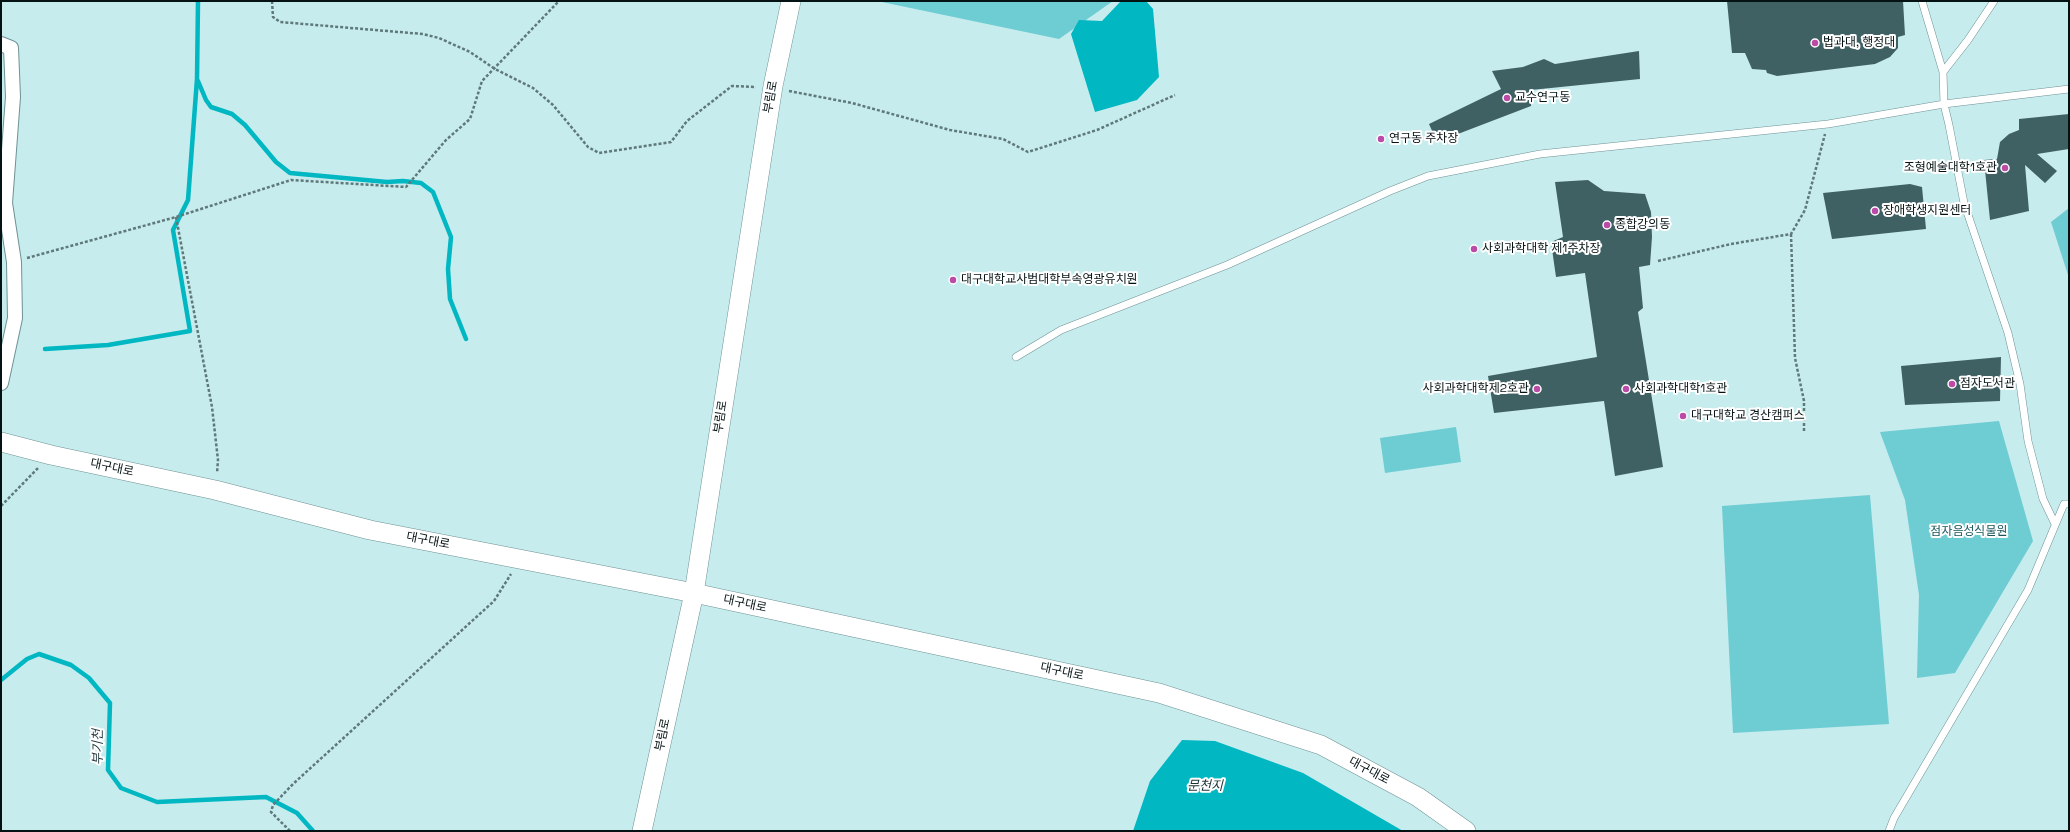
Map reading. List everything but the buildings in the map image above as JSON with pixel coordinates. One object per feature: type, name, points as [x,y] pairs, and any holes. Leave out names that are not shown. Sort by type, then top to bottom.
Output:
[{"type":"street","name":"부림로","points":[[642,831],[694,593],[773,86],[790,1]]},
{"type":"street","points":[[1,44],[11,48],[14,97],[3,203],[14,262],[16,318],[1,381]]},
{"type":"street","name":"대구대로","points":[[1,442],[51,455],[215,490],[370,530],[694,593],[1159,693],[1322,745],[1418,797],[1466,831]]},
{"type":"lane","points":[[1922,1],[1943,72],[1944,104],[1950,125],[1964,203],[2008,333],[2020,384],[2028,441],[2043,499],[2056,524]]},
{"type":"lane","points":[[1943,72],[1968,40],[1994,1]]},
{"type":"lane","points":[[1016,357],[1061,330],[1227,265],[1421,178],[1540,154],[1828,124],[1944,104],[2069,89]]},
{"type":"lane","points":[[1889,831],[1894,818],[2028,590],[2064,504],[2069,504]]},
{"type":"path","points":[[272,1],[273,17],[280,22],[423,34],[439,38],[470,52],[495,69],[533,88],[554,105],[588,147],[599,153],[672,142],[686,121],[732,86],[759,87]]},
{"type":"path","points":[[14,262],[176,217],[291,180],[406,187],[446,140],[470,119],[482,81],[560,1]]},
{"type":"path","points":[[789,91],[852,104],[950,130],[1003,139],[1028,152],[1097,130],[1175,95]]},
{"type":"path","points":[[1804,433],[1804,401],[1795,358],[1791,234],[1805,210],[1828,124]]},
{"type":"path","points":[[176,217],[212,407],[218,460],[215,490]]},
{"type":"path","points":[[1658,261],[1731,244],[1791,234]]},
{"type":"path","points":[[1,506],[51,455]]},
{"type":"path","points":[[290,831],[271,812],[273,805],[293,784],[494,601],[521,559]]},
{"type":"green space","points":[[877,1],[1113,1],[1059,39]]},
{"type":"green space","points":[[2069,208],[2069,278],[2051,222]]},
{"type":"green space","name":"점자음성식물원","points":[[1999,421],[2033,541],[1955,673],[1917,678],[1919,595],[1905,500],[1880,432]]},
{"type":"green space","points":[[1456,427],[1461,462],[1385,473],[1380,438]]},
{"type":"green space","points":[[1870,495],[1889,724],[1733,733],[1722,506]]},
{"type":"water","points":[[1146,1],[1153,9],[1159,77],[1137,100],[1095,112],[1071,34],[1079,20],[1102,21],[1120,2]]},
{"type":"water","name":"문천지","points":[[1182,740],[1215,741],[1303,773],[1403,831],[1133,831],[1150,781]]},
{"type":"waterway","points":[[45,349],[108,345],[190,331],[173,230],[188,200],[197,79],[198,1]]},
{"type":"waterway","points":[[198,81],[206,100],[211,107],[232,114],[245,125],[276,162],[290,173],[387,182],[403,181],[421,183],[433,192],[451,237],[448,269],[450,299],[466,339]]},
{"type":"waterway","name":"부기천","points":[[1,680],[27,659],[39,654],[71,665],[89,678],[110,703],[108,770],[121,788],[157,802],[266,797],[297,813],[313,831]]},
{"type":"place","name":"법과대, 행정대","points":[[1815,43]]},
{"type":"place","name":"교수연구동","points":[[1507,98]]},
{"type":"place","name":"연구동 주차장","points":[[1381,139]]},
{"type":"place","name":"조형예술대학1호관","points":[[2005,168]]},
{"type":"place","name":"장애학생지원센터","points":[[1875,211]]},
{"type":"place","name":"종합강의동","points":[[1607,225]]},
{"type":"place","name":"사회과학대학 제1주차장","points":[[1474,249]]},
{"type":"place","name":"대구대학교사범대학부속영광유치원","points":[[953,280]]},
{"type":"place","name":"점자도서관","points":[[1952,384]]},
{"type":"place","name":"사회과학대학제2호관","points":[[1537,389]]},
{"type":"place","name":"사회과학대학1호관","points":[[1626,389]]},
{"type":"place","name":"대구대학교 경산캠퍼스","points":[[1683,416]]}]
